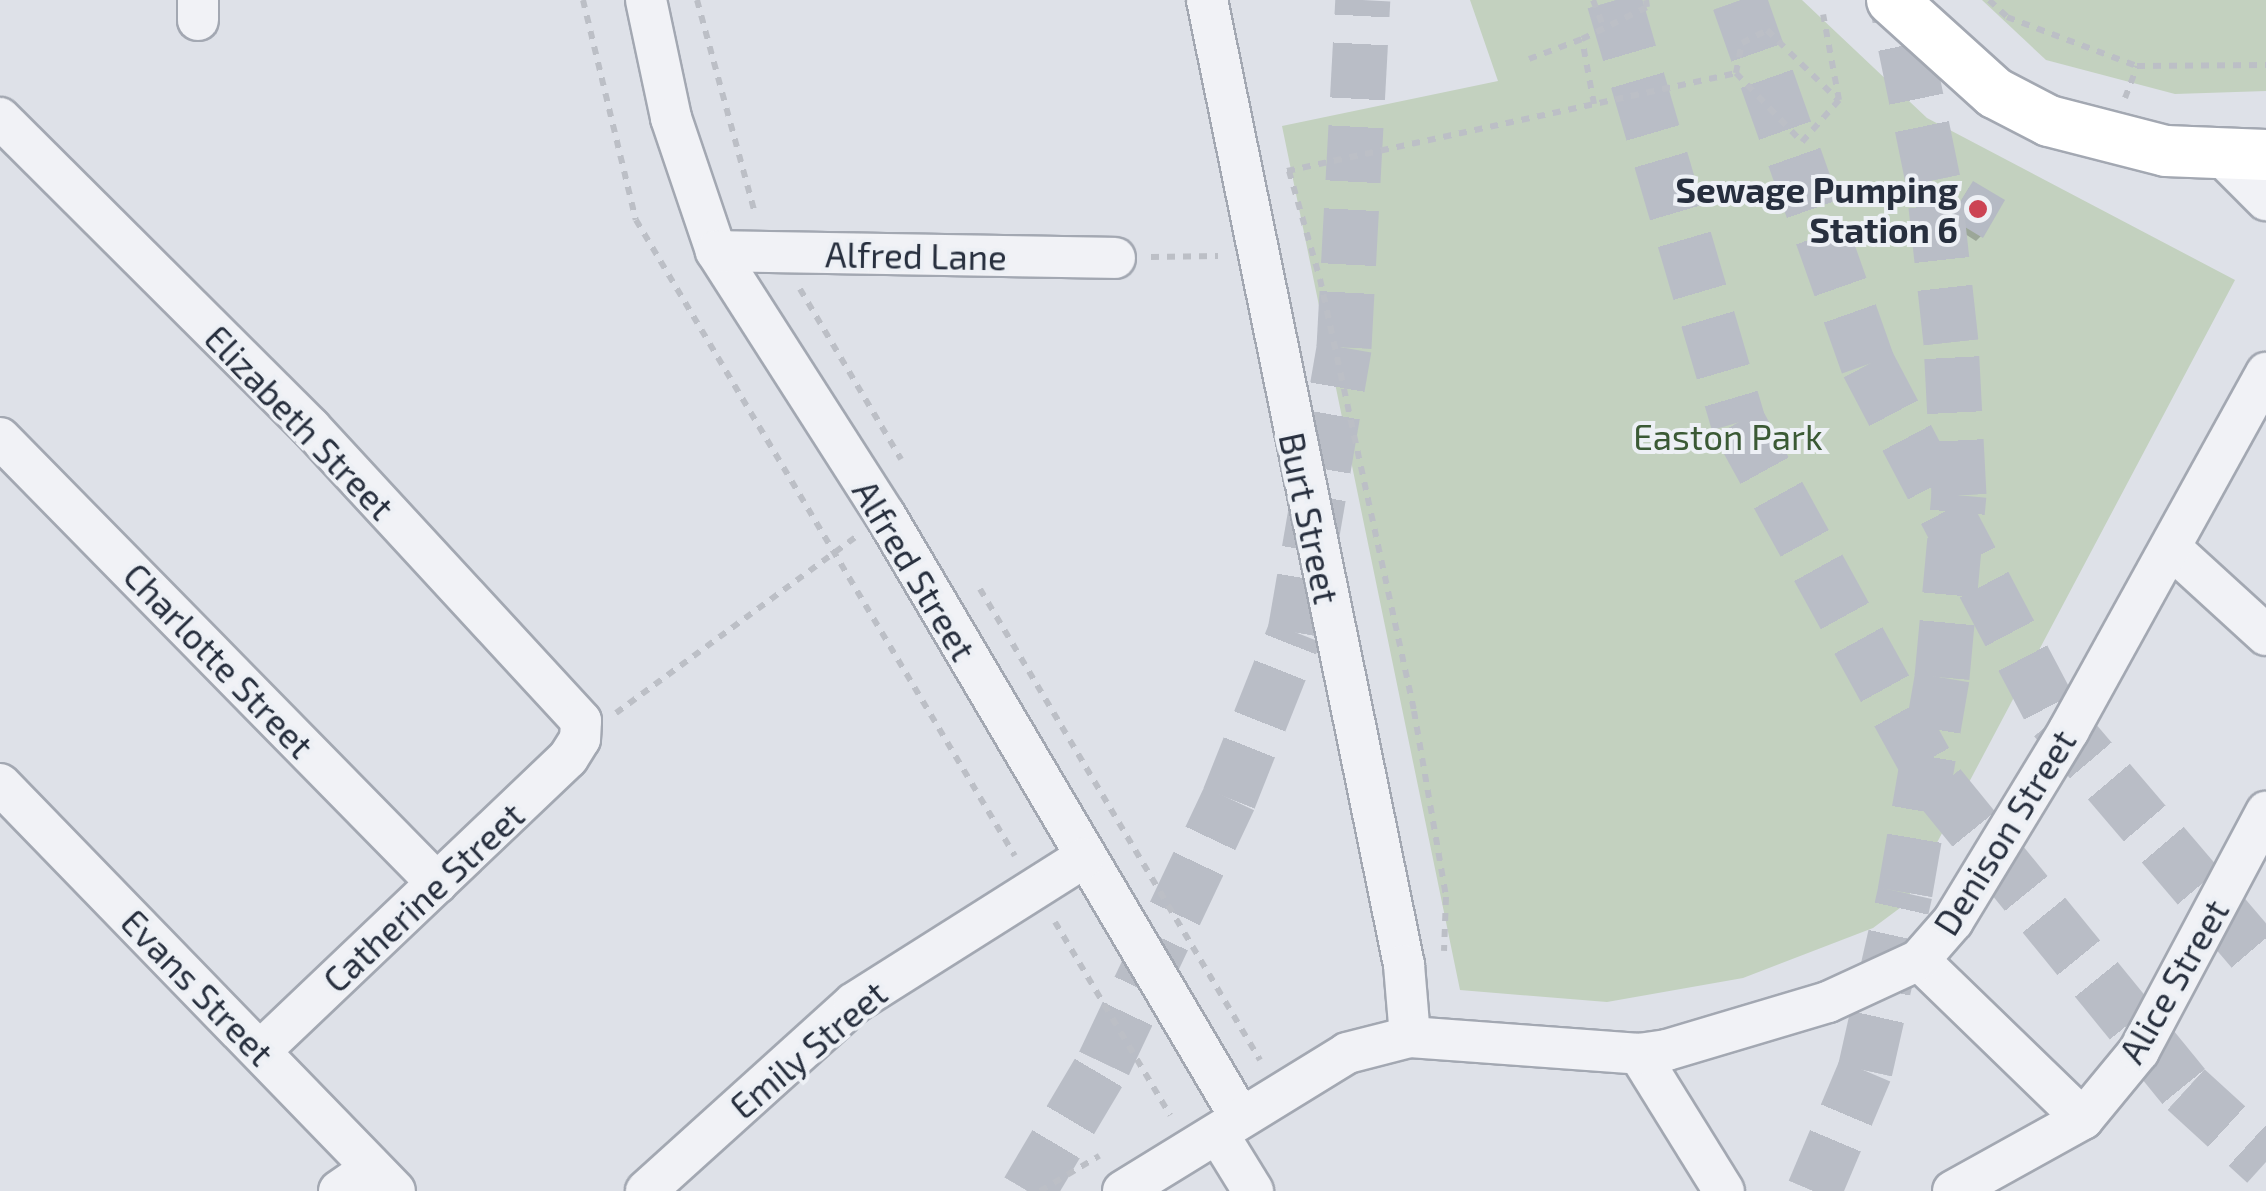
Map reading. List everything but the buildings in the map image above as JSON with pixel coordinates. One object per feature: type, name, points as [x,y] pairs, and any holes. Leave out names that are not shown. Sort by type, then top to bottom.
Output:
[{"type":"main road","points":[[1892,0],[1995,92],[2049,122],[2110,140],[2244,156]]},
{"type":"street","name":"Alfred Street","points":[[646,0],[671,118],[716,252],[885,515],[1083,858],[1229,1126],[1253,1191]]},
{"type":"street","name":"Burt Street","points":[[1207,0],[1244,180],[1255,255],[1404,965],[1410,1037]]},
{"type":"street","name":"Elizabeth Street","points":[[0,118],[311,428],[581,721],[580,739]]},
{"type":"street","points":[[2244,156],[2266,200]]},
{"type":"street","name":"Alfred Lane","points":[[716,252],[1115,258]]},
{"type":"street","name":"Denison Street","points":[[1124,1191],[1347,1053],[1410,1037],[1639,1054],[1767,1023],[1880,982],[1919,960],[1953,921],[2173,550],[2266,373]]},
{"type":"street","name":"Charlotte Street","points":[[0,438],[438,883]]},
{"type":"street","points":[[2173,550],[2266,635]]},
{"type":"street","name":"Catherine Street","points":[[260,1050],[568,758],[580,739]]},
{"type":"street","name":"Evans Street","points":[[0,784],[384,1180]]},
{"type":"street","name":"Alice Street","points":[[1953,1191],[2083,1119],[2140,1051],[2266,812]]},
{"type":"street","name":"Emily Street","points":[[646,1191],[854,1002],[1083,858]]},
{"type":"street","points":[[1919,960],[2083,1119]]},
{"type":"street","points":[[1639,1054],[1724,1191]]},
{"type":"street","points":[[338,1191],[384,1180]]},
{"type":"path","name":"Alfred Street","points":[[583,0],[636,220],[1170,1114]]},
{"type":"path","name":"Alfred Street","points":[[697,0],[752,210],[908,470]]},
{"type":"path","points":[[1593,0],[1604,29]]},
{"type":"path","points":[[1529,59],[1648,8],[1646,0]]},
{"type":"path","points":[[1989,0],[2007,17],[2137,66],[2266,66]]},
{"type":"path","points":[[1823,14],[1839,100]]},
{"type":"path","points":[[1736,73],[1742,43],[1766,30],[1839,100]]},
{"type":"path","points":[[1582,39],[1594,104]]},
{"type":"path","points":[[1244,180],[1736,73]]},
{"type":"path","points":[[1736,73],[1802,142],[1839,100]]},
{"type":"path","points":[[1289,171],[1349,404],[1442,868],[1448,938],[1440,960],[1404,965]]},
{"type":"path","points":[[1115,258],[1255,255]]},
{"type":"path","points":[[580,739],[885,515]]},
{"type":"path","name":"Alfred Street","points":[[968,570],[1260,1060]]},
{"type":"green space","name":"Easton Park","points":[[1470,0],[1802,0],[1927,118],[2235,280],[1904,905],[1873,928],[1743,978],[1607,1002],[1460,990],[1282,126],[1498,81]]},
{"type":"green space","points":[[1982,0],[2266,0],[2266,91],[2175,94],[2046,60]]},
{"type":"tunnel","points":[[1028,1191],[1104,1063],[1229,798],[1295,632],[1344,347],[1363,0]]},
{"type":"tunnel","points":[[1614,0],[1738,422],[1939,786],[2186,1089],[2266,1162]]},
{"type":"tunnel","points":[[1739,0],[1868,364],[2055,718],[2266,965]]},
{"type":"tunnel","points":[[1814,1191],[1865,1070],[1905,892],[1942,677],[1959,495],[1951,342],[1933,180],[1896,0]]},
{"type":"place","name":"Sewage Pumping Station 6","points":[[1978,209]]}]
